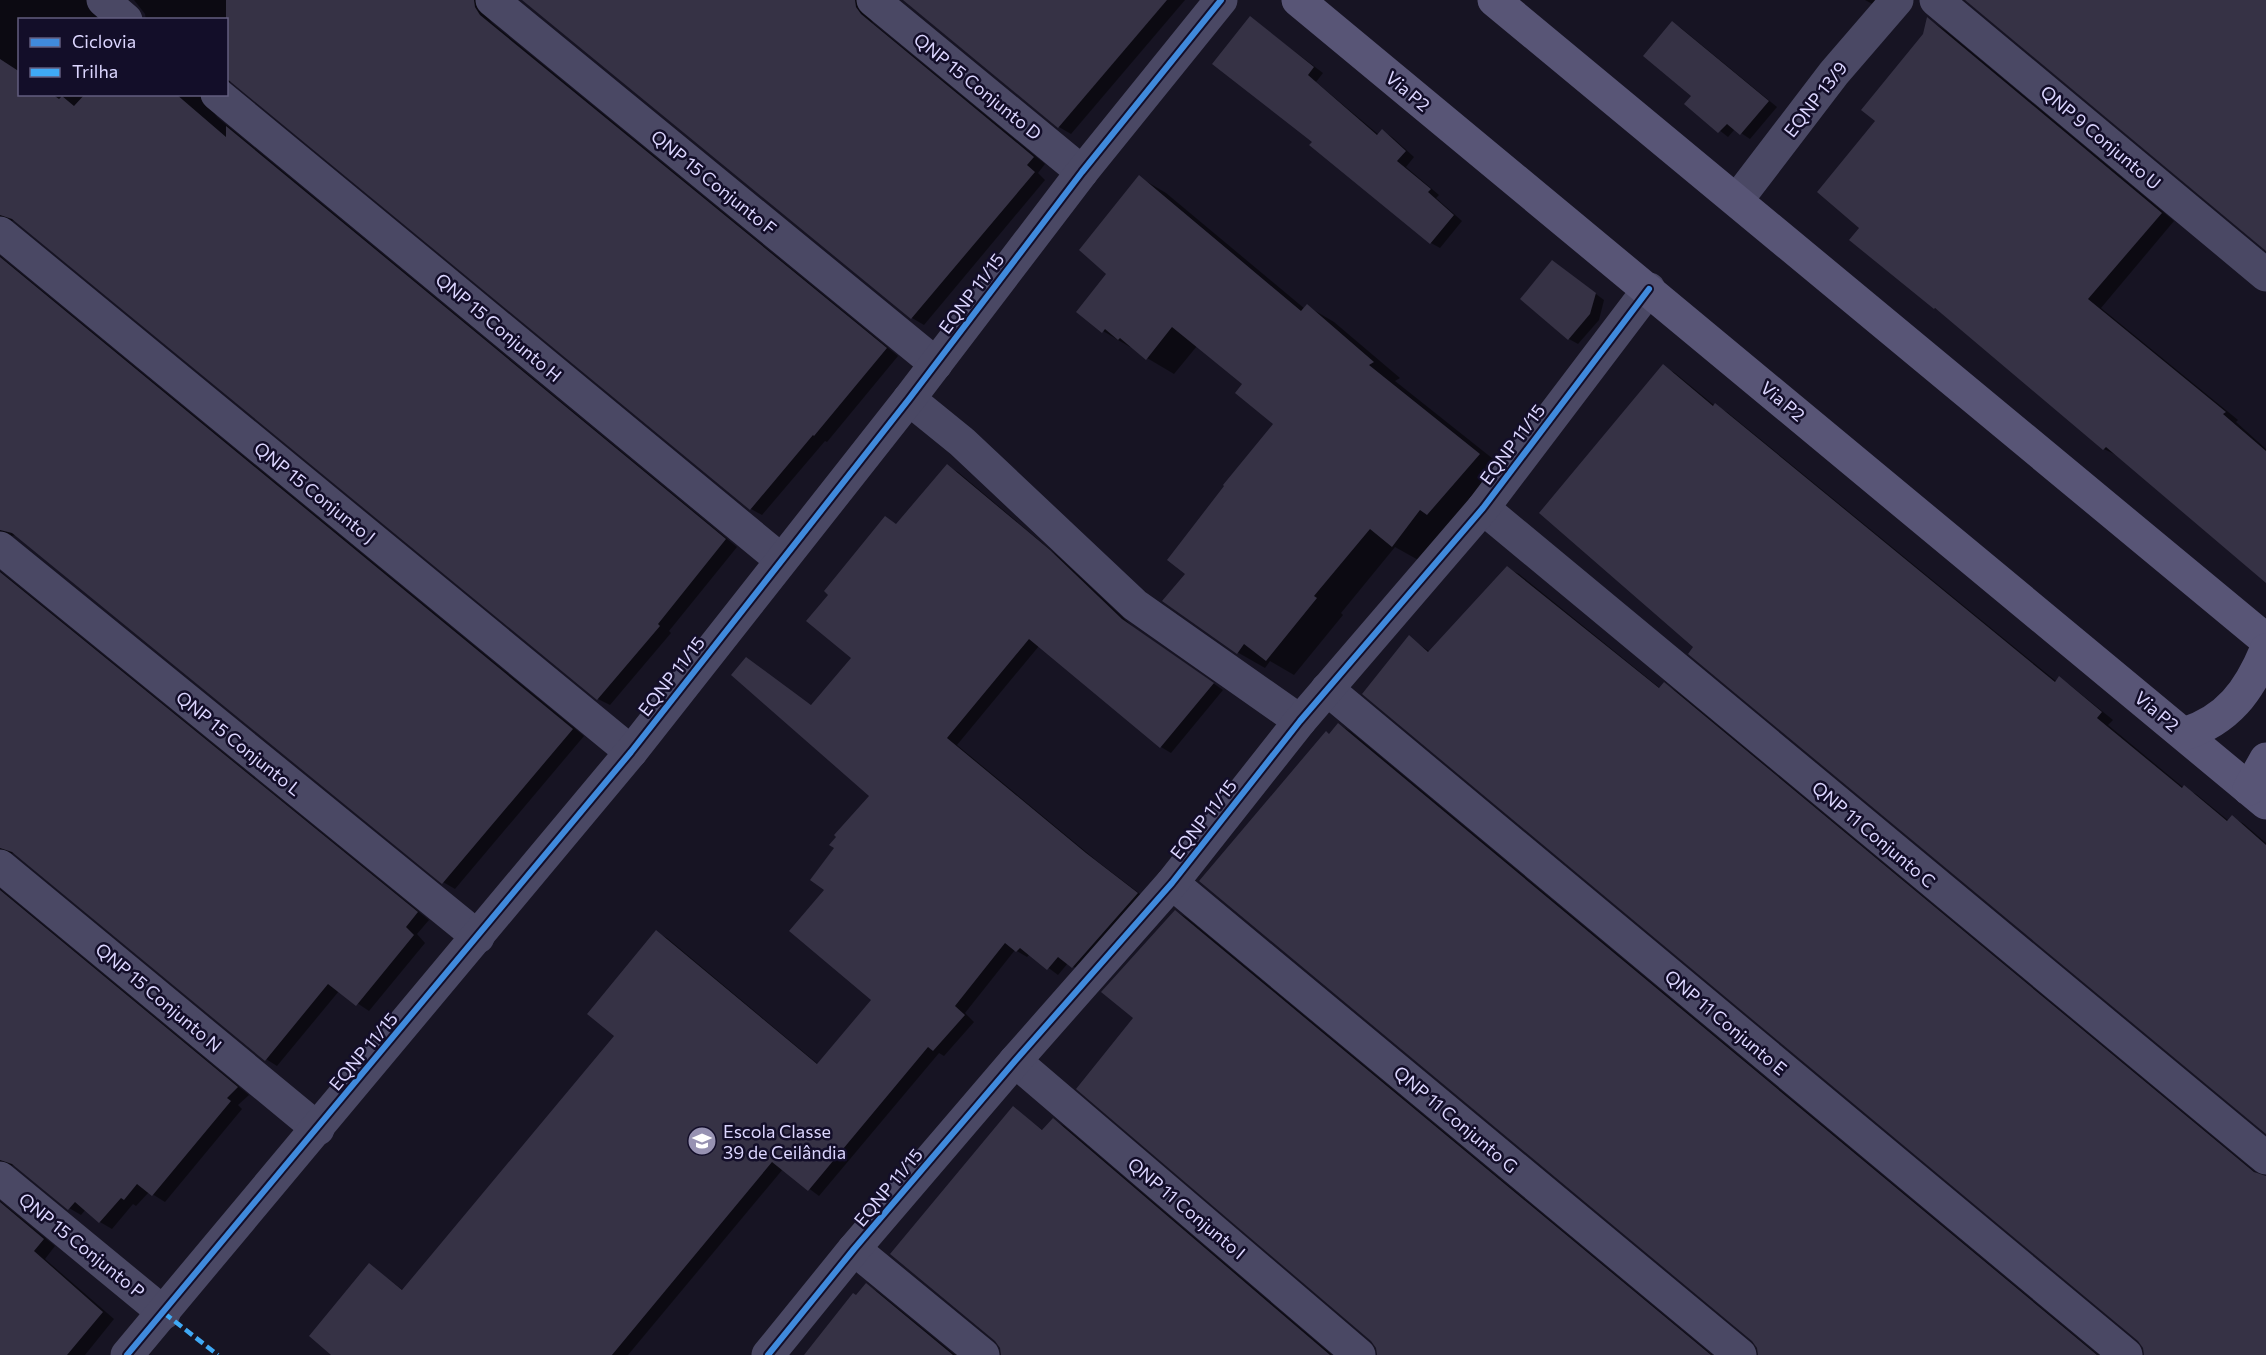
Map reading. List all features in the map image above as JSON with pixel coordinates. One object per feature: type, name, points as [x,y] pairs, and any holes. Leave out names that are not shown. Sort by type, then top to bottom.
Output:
[{"type":"main road","name":"Via P2","points":[[1298,0],[2258,796]]},
{"type":"main road","points":[[1494,0],[2266,640]]},
{"type":"main road","points":[[2184,734],[2201,729],[2221,717],[2243,694],[2256,674],[2266,650]]},
{"type":"main road","points":[[2258,796],[2266,759]]},
{"type":"street","points":[[103,0],[124,18]]},
{"type":"street","name":"QNP 15 Conjunto F","points":[[492,0],[936,363]]},
{"type":"street","name":"QNP 15 Conjunto D","points":[[873,0],[1082,172]]},
{"type":"street","name":"EQNP 11/15","points":[[127,1355],[631,752],[909,399],[1082,172],[1221,0]]},
{"type":"street","name":"EQNP 13/9","points":[[1737,200],[1834,73],[1897,0]]},
{"type":"street","name":"QNP 9 Conjunto U","points":[[1936,0],[2266,275]]},
{"type":"street","name":"QNP 15 Conjunto H","points":[[219,96],[782,560]]},
{"type":"street","name":"QNP 15 Conjunto J","points":[[0,233],[631,752]]},
{"type":"street","name":"EQNP 11/15","points":[[768,1355],[1015,1061],[1172,883],[1300,721],[1483,508],[1649,289]]},
{"type":"street","points":[[909,399],[962,442],[1135,605],[1300,721]]},
{"type":"street","name":"QNP 11 Conjunto C","points":[[1483,508],[2266,1158]]},
{"type":"street","name":"QNP 15 Conjunto L","points":[[0,549],[478,937]]},
{"type":"street","name":"QNP 11 Conjunto E","points":[[1327,689],[2126,1355]]},
{"type":"street","name":"QNP 15 Conjunto N","points":[[0,866],[318,1129]]},
{"type":"street","name":"QNP 11 Conjunto G","points":[[1172,883],[1740,1355]]},
{"type":"street","name":"QNP 11 Conjunto I","points":[[1015,1061],[1359,1355]]},
{"type":"street","name":"QNP 15 Conjunto P","points":[[0,1178],[164,1313]]},
{"type":"street","points":[[855,1249],[983,1355]]},
{"type":"building","points":[[226,0],[474,0],[480,15],[887,348],[750,510],[228,80],[228,18],[226,18]]},
{"type":"building","points":[[522,0],[855,0],[856,7],[861,14],[1034,157],[1027,165],[1035,172],[911,319]]},
{"type":"building","points":[[903,0],[1167,0],[1058,128]]},
{"type":"building","points":[[1965,0],[2266,0],[2266,251]]},
{"type":"building","points":[[1250,16],[1314,67],[1308,75],[1377,135],[1382,129],[1406,151],[1397,161],[1431,189],[1428,192],[1454,215],[1430,244],[1309,145],[1312,142],[1212,64]]},
{"type":"building","points":[[1927,17],[2162,213],[2088,299],[2226,412],[2223,414],[2266,451],[2266,583],[2106,447],[2103,450],[1935,308],[1849,240],[1859,228],[1817,192],[1875,121],[1861,110],[1923,34]]},
{"type":"building","points":[[1672,21],[1769,101],[1740,135],[1727,124],[1718,133],[1684,104],[1691,96],[1643,56]]},
{"type":"building","points":[[0,59],[18,71],[18,96],[55,96],[59,99],[62,96],[74,106],[83,96],[178,96],[226,137],[226,126],[726,539],[658,624],[660,626],[597,700],[12,219],[0,215]]},
{"type":"building","points":[[1139,175],[1301,311],[1307,304],[1374,362],[1369,365],[1480,454],[1427,515],[1420,510],[1392,547],[1370,529],[1314,596],[1317,598],[1266,661],[1244,644],[1237,654],[1162,601],[1185,574],[1167,560],[1223,485],[1273,424],[1235,393],[1242,384],[1172,327],[1146,360],[1120,338],[1118,340],[1105,329],[1102,333],[1076,312],[1106,274],[1079,250]]},
{"type":"building","points":[[0,257],[573,729],[442,884],[12,533],[0,530]]},
{"type":"building","points":[[1552,260],[1596,293],[1590,314],[1568,340],[1520,299]]},
{"type":"building","points":[[1663,364],[1713,406],[1715,403],[2055,682],[2059,676],[2102,712],[2097,718],[2182,788],[2184,785],[2227,821],[2232,815],[2266,845],[2266,1134],[1688,654],[1693,647],[1539,513]]},
{"type":"building","points":[[947,464],[1050,550],[1122,619],[1214,683],[1160,748],[1029,639],[947,738],[1138,893],[1072,968],[1058,957],[1047,970],[1020,948],[1016,952],[1005,943],[955,1006],[965,1015],[933,1051],[928,1047],[808,1191],[772,1162],[612,1355],[331,1355],[309,1336],[369,1263],[402,1290],[614,1036],[587,1014],[656,930],[817,1064],[871,1000],[789,931],[824,890],[810,880],[834,848],[829,845],[836,837],[834,835],[869,796],[731,675],[746,657],[811,705],[851,658],[806,621],[828,595],[824,591],[885,516],[896,524]]},
{"type":"building","points":[[1507,566],[1659,688],[1664,682],[2254,1172],[2266,1176],[2266,1355],[2144,1355],[2143,1348],[2138,1341],[1362,694],[1409,635],[1428,652]]},
{"type":"building","points":[[0,572],[418,912],[406,927],[414,935],[356,1006],[328,984],[265,1061],[12,852],[0,848]]},
{"type":"building","points":[[1338,723],[2097,1355],[1758,1355],[1757,1348],[1752,1341],[1199,881],[1326,731],[1329,734]]},
{"type":"building","points":[[0,890],[238,1087],[227,1098],[231,1101],[152,1196],[137,1184],[124,1200],[121,1198],[99,1223],[75,1202],[68,1210],[12,1164],[0,1160]]},
{"type":"building","points":[[1175,910],[1711,1355],[1377,1355],[1376,1348],[1371,1341],[1076,1089],[1133,1018],[1101,992]]},
{"type":"building","points":[[1013,1106],[1042,1130],[1053,1118],[1330,1355],[1001,1355],[1000,1348],[995,1341],[890,1254]]},
{"type":"building","points":[[0,1202],[44,1239],[34,1251],[103,1312],[67,1355],[0,1355]]},
{"type":"building","points":[[866,1283],[953,1355],[804,1355],[853,1293],[856,1295]]},
{"type":"marked path","points":[[164,1313],[218,1355]]},
{"type":"cycle path","points":[[127,1355],[631,752],[909,399],[1082,172],[1221,0]]},
{"type":"cycle path","points":[[768,1355],[854,1249],[1172,883],[1300,721],[1483,508],[1649,289]]},
{"type":"place","name":"Escola Classe 39 de Ceilândia","points":[[702,1141]]}]
